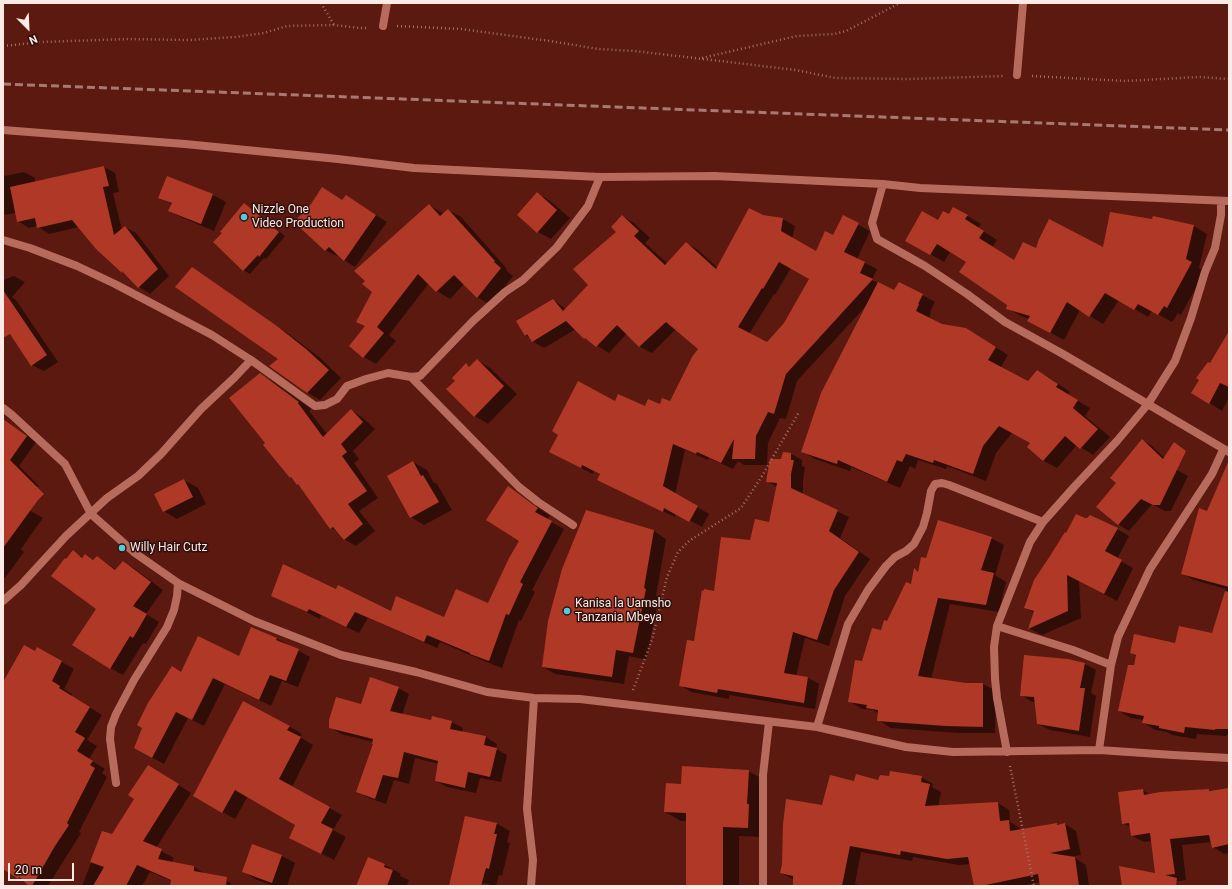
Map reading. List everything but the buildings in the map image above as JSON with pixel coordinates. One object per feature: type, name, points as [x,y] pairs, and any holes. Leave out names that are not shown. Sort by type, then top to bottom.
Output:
[{"type":"street","points":[[383,26],[387,3]]},
{"type":"street","points":[[1017,75],[1023,3]]},
{"type":"street","points":[[3,130],[201,146],[414,168],[600,176],[715,176],[883,184],[920,188],[1225,201],[1215,248],[1205,272],[1191,318],[1175,361],[1148,404],[1118,441],[1043,522],[1030,542],[997,626],[994,647],[997,698],[1007,752]]},
{"type":"street","points":[[3,240],[30,248],[78,266],[115,284],[212,335],[251,360],[315,406],[325,405],[337,399],[348,386],[366,378],[388,373],[411,378],[420,376],[473,321],[505,292],[523,280],[557,247],[588,206],[600,176]]},
{"type":"street","points":[[883,184],[872,223],[878,239],[925,266],[1005,322],[1148,404],[1226,451],[1150,569],[1118,637],[1111,665],[1099,750]]},
{"type":"street","points":[[3,601],[20,586],[66,536],[107,498],[138,476],[161,454],[201,409],[251,360]]},
{"type":"street","points":[[411,378],[519,487],[538,502],[573,525]]},
{"type":"street","points":[[3,408],[65,464],[91,514],[136,553],[178,583],[254,621],[341,655],[416,672],[487,692],[534,698],[580,699],[769,722],[817,726],[906,747],[953,752],[1099,750],[1229,758]]},
{"type":"street","points":[[817,726],[848,624],[868,590],[886,566],[895,557],[906,551],[914,544],[923,527],[931,491],[935,484],[942,483],[1043,522]]},
{"type":"street","points":[[116,783],[110,739],[111,727],[116,714],[134,680],[167,627],[174,610],[178,583]]},
{"type":"street","points":[[997,626],[1073,650],[1111,665]]},
{"type":"street","points":[[530,886],[532,860],[527,809],[534,698]]},
{"type":"street","points":[[762,886],[764,775],[769,722]]},
{"type":"path","points":[[321,3],[334,25]]},
{"type":"path","points":[[700,59],[797,36],[834,34],[846,31],[900,3]]},
{"type":"path","points":[[3,46],[41,42],[189,40],[236,37],[264,33],[287,26],[334,25],[360,28],[408,26],[460,29],[598,49],[796,70],[835,78],[910,79],[1017,75],[1125,81],[1199,77],[1229,79]]},
{"type":"path","points":[[627,704],[638,680],[652,640],[667,577],[678,552],[689,541],[741,508],[762,476],[799,412]]},
{"type":"path","points":[[1007,752],[1034,886]]},
{"type":"railway","points":[[3,84],[1229,130]]},
{"type":"place","name":"Nizzle One Video Production","points":[[244,217]]},
{"type":"place","name":"Willy Hair Cutz","points":[[122,548]]},
{"type":"place","name":"Kanisa la Uamsho Tanzania Mbeya","points":[[567,611]]}]
